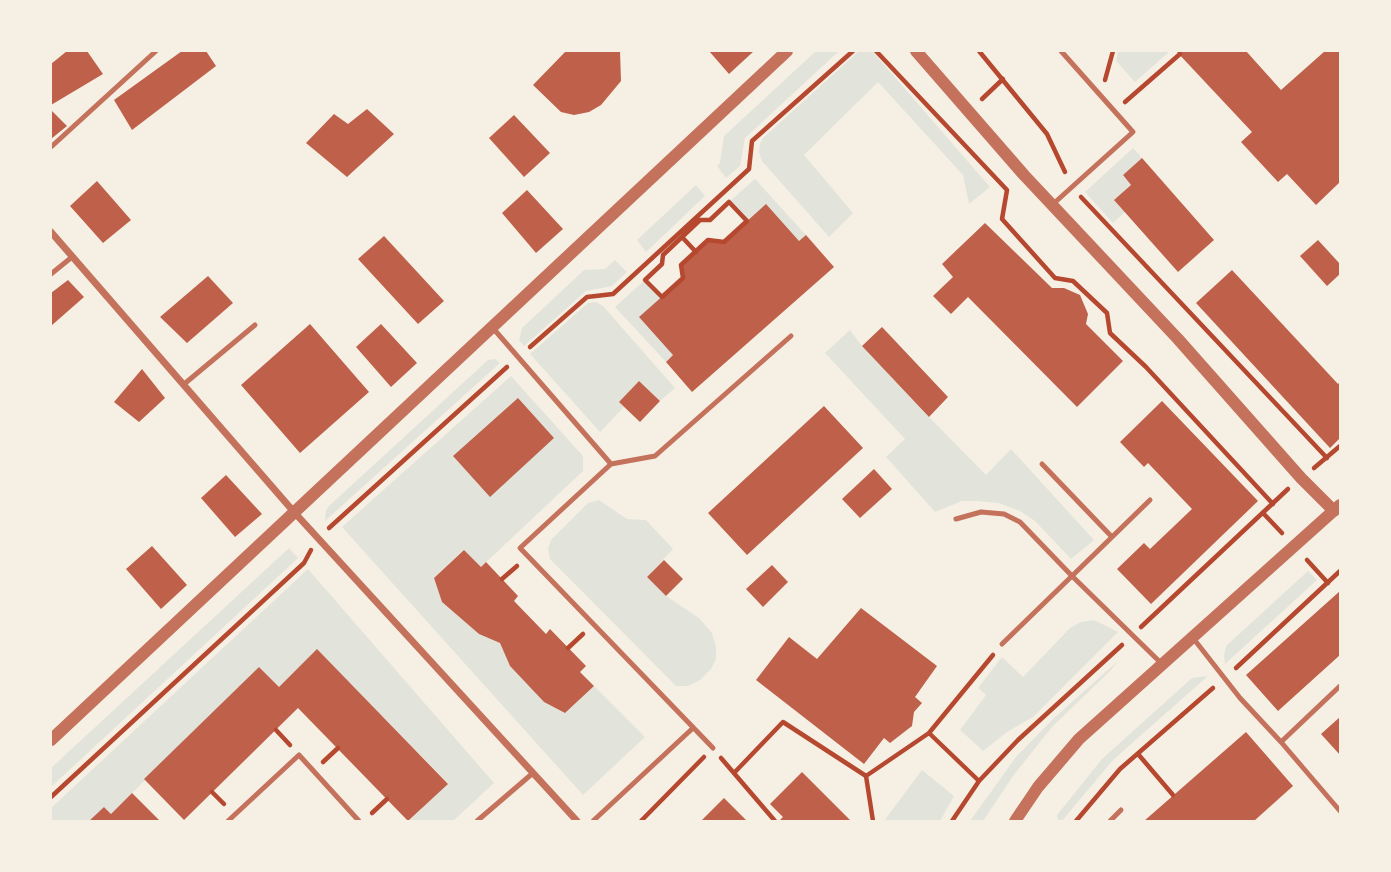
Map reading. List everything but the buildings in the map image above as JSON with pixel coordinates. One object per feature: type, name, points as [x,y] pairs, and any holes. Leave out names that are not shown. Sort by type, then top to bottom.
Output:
[{"type":"street","points":[[51,740],[787,51]]},
{"type":"street","points":[[916,51],[1052,205],[1178,339],[1301,478],[1338,511],[1079,739],[1038,787],[1014,821]]},
{"type":"street","points":[[51,232],[294,512],[577,821]]},
{"type":"lane","points":[[51,147],[156,51]]},
{"type":"lane","points":[[1052,205],[1133,132],[1061,51]]},
{"type":"lane","points":[[51,274],[72,257]]},
{"type":"lane","points":[[183,385],[255,325]]},
{"type":"lane","points":[[492,327],[611,464]]},
{"type":"lane","points":[[713,748],[520,548],[611,464],[655,456],[791,336]]},
{"type":"lane","points":[[1042,464],[1112,537]]},
{"type":"lane","points":[[1002,644],[1150,500]]},
{"type":"lane","points":[[956,519],[981,512],[1004,514],[1020,522],[1163,665]]},
{"type":"lane","points":[[1193,638],[1340,811]]},
{"type":"lane","points":[[1281,741],[1340,686]]},
{"type":"lane","points":[[593,821],[693,728]]},
{"type":"lane","points":[[228,821],[299,755],[359,821]]},
{"type":"lane","points":[[477,821],[533,773]]},
{"type":"lane","points":[[1110,821],[1121,810]]},
{"type":"path","points":[[51,797],[303,563],[318,538],[518,358],[587,297],[613,294],[680,235],[749,169],[752,141],[853,51]]},
{"type":"path","points":[[876,51],[1007,190],[1002,219],[1055,278],[1073,281],[1107,313],[1110,332],[1273,504]]},
{"type":"path","points":[[979,51],[1047,134],[1072,187],[1327,458],[1340,446]]},
{"type":"path","points":[[1101,96],[1113,51]]},
{"type":"path","points":[[1115,111],[1180,54]]},
{"type":"path","points":[[969,112],[1003,79]]},
{"type":"path","points":[[729,202],[747,221],[723,242],[708,240],[695,252],[681,265],[683,278],[662,297],[645,280],[662,264],[663,256],[680,235],[700,220],[710,220],[729,202]]},
{"type":"path","points":[[680,235],[695,252]]},
{"type":"path","points":[[1076,821],[1120,769],[1225,678],[1340,571]]},
{"type":"path","points":[[866,776],[929,733],[1002,644]]},
{"type":"path","points":[[734,773],[783,722],[866,776],[873,821]]},
{"type":"path","points":[[929,733],[979,781]]},
{"type":"path","points":[[641,821],[713,748],[775,821]]},
{"type":"path","points":[[1138,754],[1174,795]]},
{"type":"path","points":[[370,814],[387,799]]},
{"type":"shaded area","points":[[816,51],[839,51],[745,138],[740,166],[726,178],[717,166],[720,163],[724,136]]},
{"type":"shaded area","points":[[859,51],[873,52],[990,187],[969,204],[963,175],[878,82],[804,155],[853,213],[829,237],[762,161],[760,144],[763,138]]},
{"type":"shaded area","points":[[1118,51],[1170,51],[1135,82],[1116,61]]},
{"type":"shaded area","points":[[1133,148],[1142,158],[1123,175],[1131,185],[1125,212],[1113,223],[1085,192]]},
{"type":"shaded area","points":[[755,179],[806,235],[799,241],[747,221],[729,202]]},
{"type":"shaded area","points":[[696,185],[705,196],[646,252],[637,240]]},
{"type":"shaded area","points":[[615,260],[627,272],[612,286],[586,291],[524,346],[519,340],[522,328],[584,270],[605,269]]},
{"type":"shaded area","points":[[645,280],[662,297],[673,355],[666,362],[615,307]]},
{"type":"shaded area","points":[[596,302],[603,306],[675,388],[660,401],[639,381],[619,402],[624,407],[600,432],[530,354],[588,303]]},
{"type":"shaded area","points":[[850,330],[862,346],[986,475],[1011,449],[1094,540],[1071,559],[1035,521],[1020,511],[999,503],[962,501],[935,512],[886,457],[905,439],[825,353]]},
{"type":"shaded area","points":[[495,359],[500,363],[325,521],[326,510],[330,505],[488,360]]},
{"type":"shaded area","points":[[511,376],[583,456],[583,471],[481,567],[463,550],[434,578],[442,602],[479,634],[500,643],[510,666],[544,702],[565,713],[594,686],[645,737],[583,795],[342,527]]},
{"type":"shaded area","points":[[599,500],[627,519],[646,520],[673,549],[647,577],[666,596],[699,618],[712,633],[716,659],[700,680],[688,686],[676,686],[550,559],[548,549],[551,540],[588,503]]},
{"type":"shaded area","points":[[289,548],[298,558],[51,787],[51,768]]},
{"type":"shaded area","points":[[308,569],[494,783],[453,821],[409,821],[448,783],[317,650],[279,687],[259,667],[111,814],[104,807],[89,821],[51,821],[51,808]]},
{"type":"shaded area","points":[[1308,571],[1317,580],[1225,664],[1226,646]]},
{"type":"shaded area","points":[[1094,620],[1118,632],[1033,717],[1007,732],[983,751],[960,730],[986,695],[978,688],[1002,657],[1023,677],[1070,628],[1081,622]]},
{"type":"shaded area","points":[[1118,661],[1052,727],[1013,776],[983,821],[970,821],[1016,757],[1054,718]]},
{"type":"shaded area","points":[[1208,676],[1113,760],[1062,821],[1058,821],[1057,815],[1102,759],[1192,678]]},
{"type":"shaded area","points":[[922,770],[954,796],[940,821],[884,821]]}]
